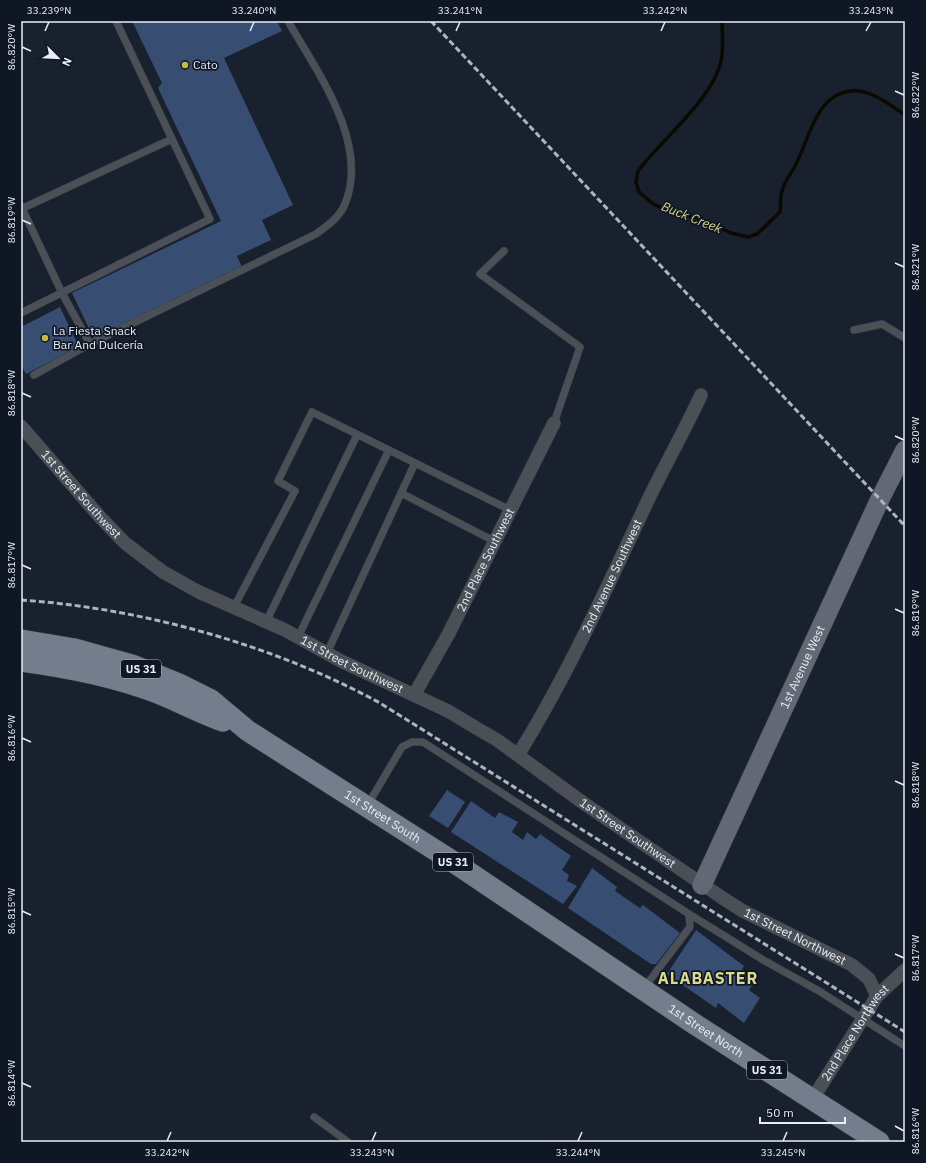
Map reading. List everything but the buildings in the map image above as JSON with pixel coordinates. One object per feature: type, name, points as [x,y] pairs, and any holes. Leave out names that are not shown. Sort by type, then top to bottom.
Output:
[{"type":"main road","name":"1st Street South","points":[[21,640],[101,656],[248,731],[367,806],[649,993]]},
{"type":"main road","name":"1st Street South","points":[[21,661],[153,682]]},
{"type":"main road","name":"1st Street North","points":[[649,993],[879,1142]]},
{"type":"street","name":"2nd Avenue Southwest","points":[[518,755],[543,714],[572,660],[649,498],[701,395]]},
{"type":"street","name":"2nd Place Southwest","points":[[414,695],[435,660],[554,423]]},
{"type":"street","name":"1st Street Southwest","points":[[21,426],[50,462],[125,543],[178,581],[298,637],[473,726],[518,755],[702,885]]},
{"type":"street","name":"1st Avenue West","points":[[702,885],[880,499],[905,450]]},
{"type":"street","name":"1st Street Northwest","points":[[702,885],[743,911],[852,965],[869,979],[878,996]]},
{"type":"street","name":"2nd Place Northwest","points":[[812,1100],[834,1062],[878,996],[905,970]]},
{"type":"lane","points":[[21,313],[210,219],[116,21]]},
{"type":"lane","points":[[34,375],[90,344],[316,234],[332,222],[345,205],[349,190],[352,163],[345,126],[323,81],[288,21]]},
{"type":"lane","points":[[90,344],[62,293],[21,208],[172,139]]},
{"type":"lane","points":[[504,251],[480,274],[580,347],[554,423]]},
{"type":"lane","points":[[854,330],[882,324],[905,338]]},
{"type":"lane","points":[[234,607],[295,491],[278,481],[312,412],[510,510]]},
{"type":"lane","points":[[266,622],[357,435]]},
{"type":"lane","points":[[298,637],[389,450]]},
{"type":"lane","points":[[327,653],[415,463]]},
{"type":"lane","points":[[401,493],[494,541]]},
{"type":"lane","points":[[367,806],[402,747],[412,742],[424,742],[689,914],[765,961],[794,976],[905,1046]]},
{"type":"lane","points":[[649,993],[690,927],[689,914]]},
{"type":"lane","points":[[314,1117],[348,1142]]},
{"type":"waterway","name":"Buck Creek","points":[[722,21],[723,46],[721,61],[708,90],[685,119],[638,171],[636,182],[639,192],[652,203],[667,211],[699,218],[731,233],[748,237],[757,234],[780,212],[781,196],[784,184],[796,164],[817,116],[833,97],[845,92],[865,92],[883,100],[905,115]]},
{"type":"railway","points":[[431,21],[905,526]]},
{"type":"railway","points":[[21,600],[67,604],[113,611],[206,633],[251,647],[339,682],[380,703],[905,1032]]},
{"type":"place","name":"Cato","points":[[185,65]]},
{"type":"place","name":"La Fiesta Snack Bar And Dulcería","points":[[45,338]]},
{"type":"district","name":"ALABASTER","points":[[708,978]]}]
